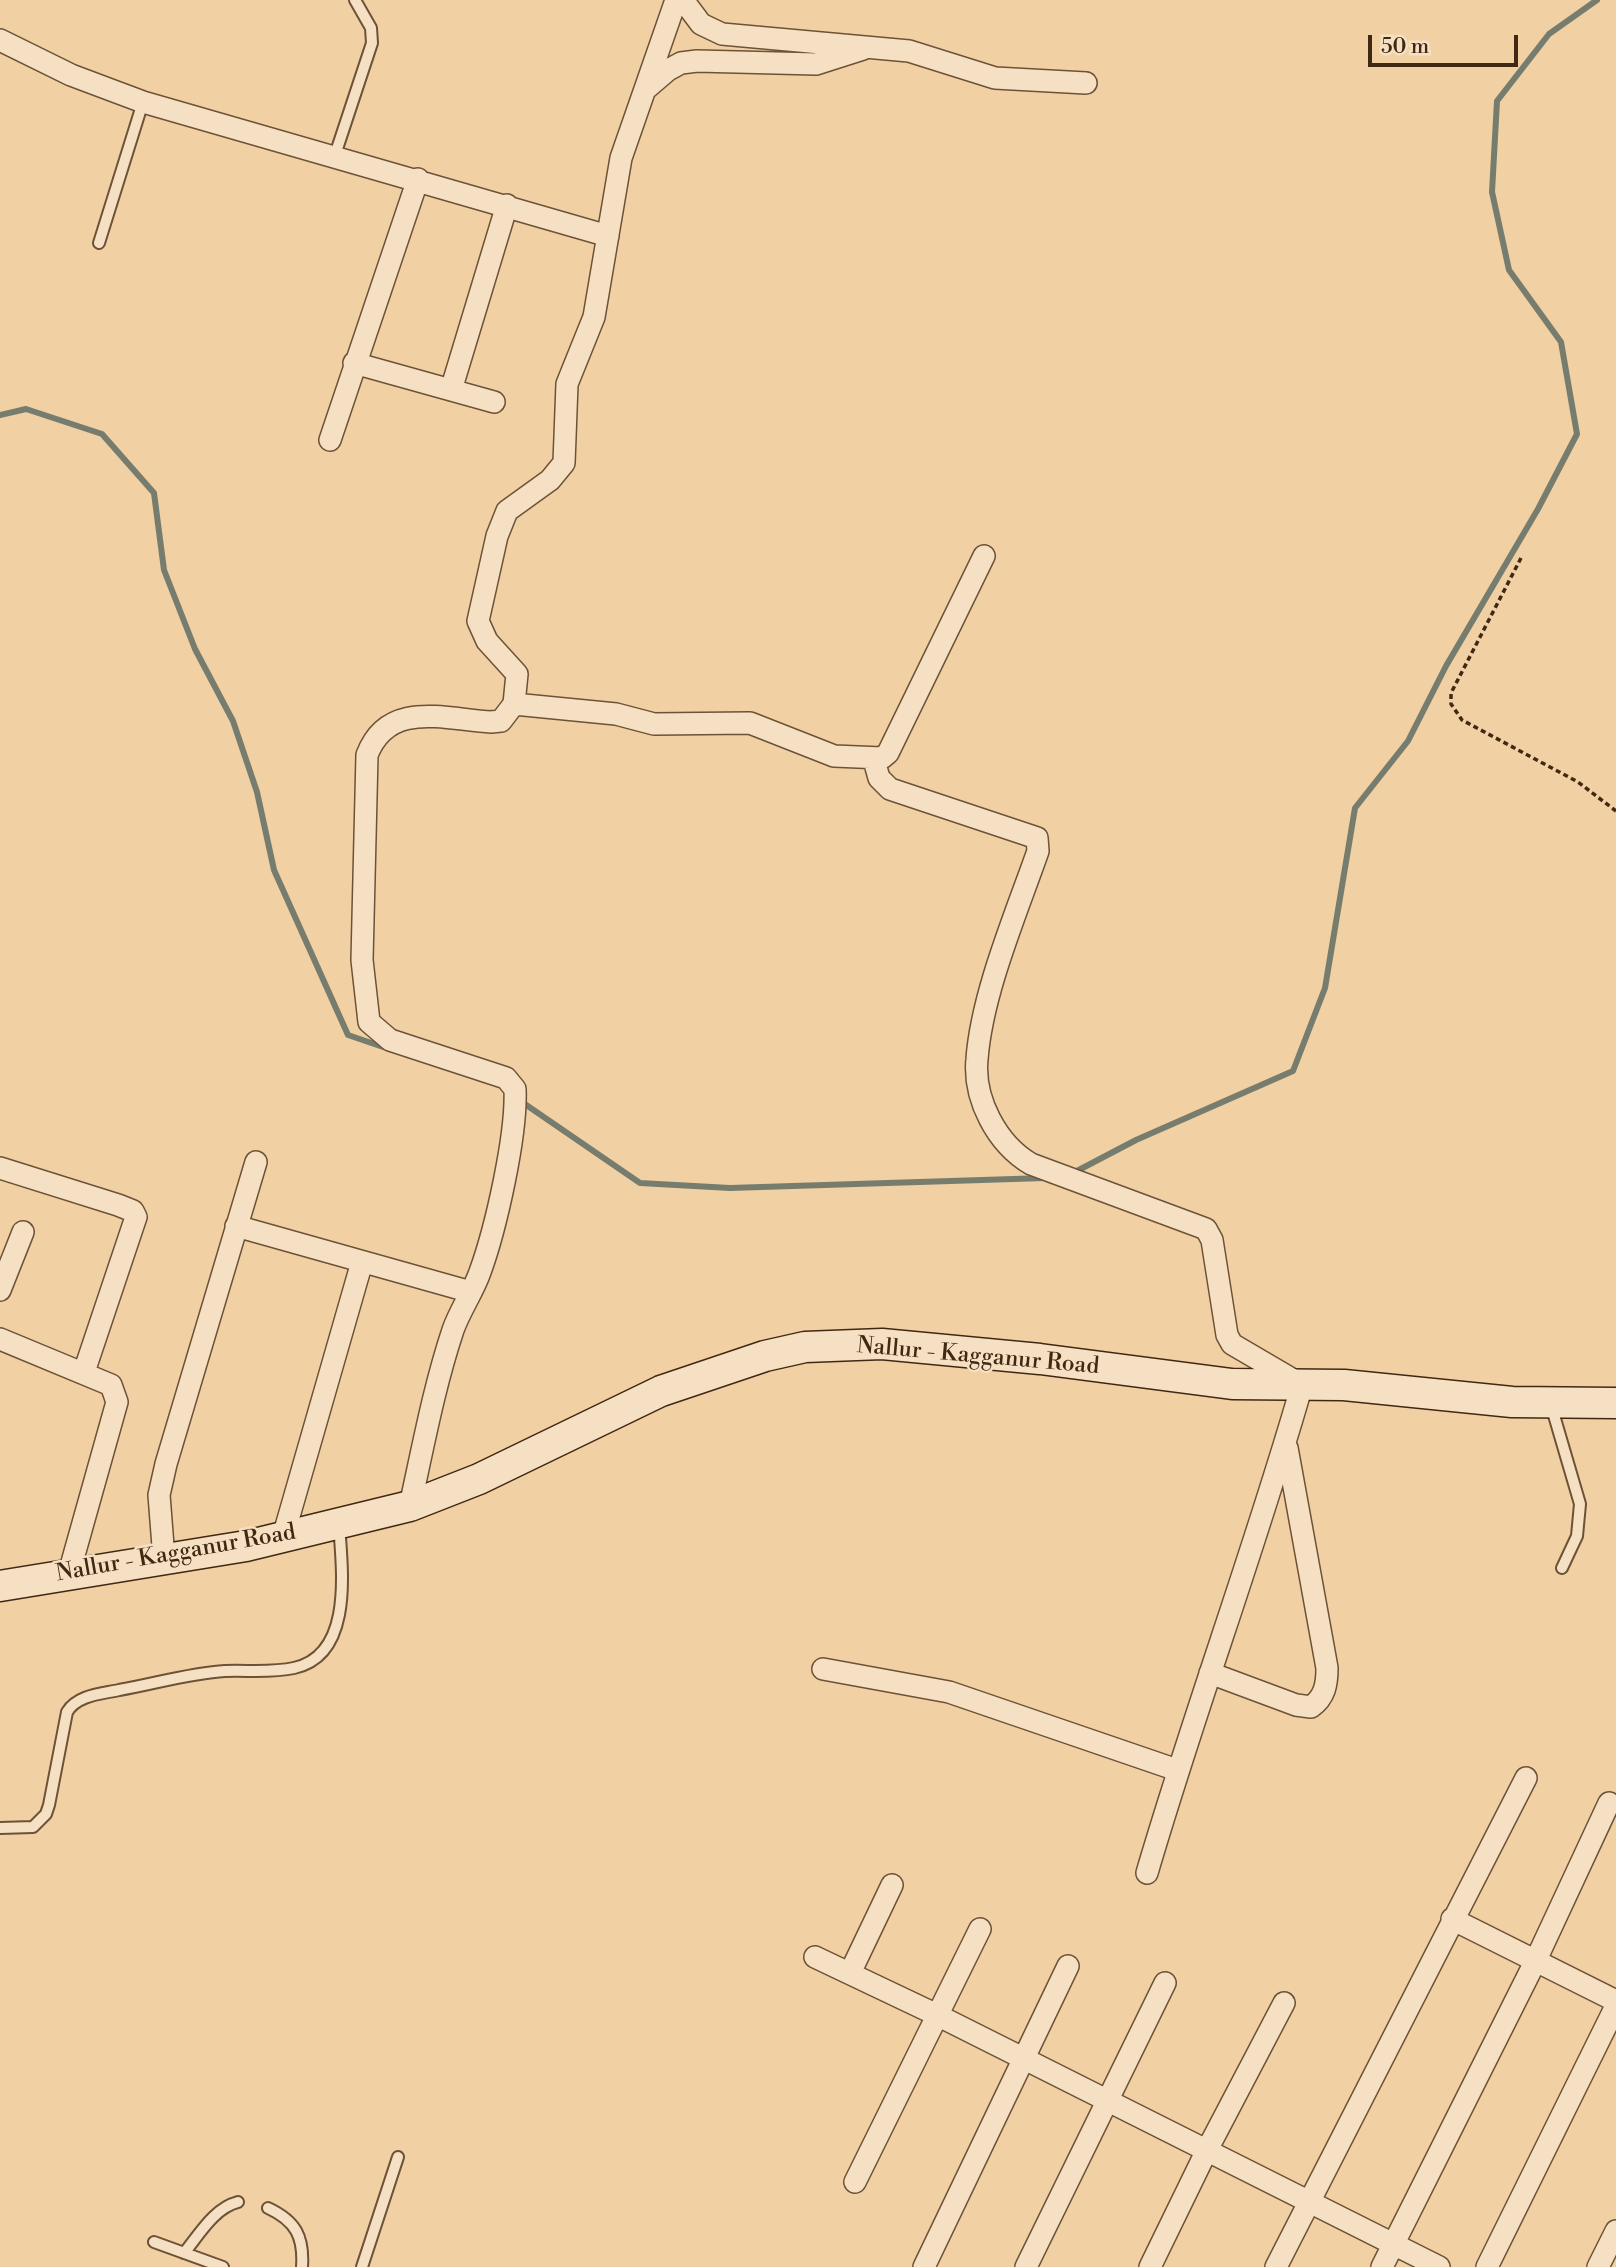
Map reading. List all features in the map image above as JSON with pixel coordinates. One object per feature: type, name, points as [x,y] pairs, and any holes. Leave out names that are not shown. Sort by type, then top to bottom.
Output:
[{"type":"main road","name":"Nallur - Kagganur Road","points":[[0,1586],[246,1546],[410,1506],[479,1479],[662,1391],[765,1356],[806,1347],[882,1344],[1040,1359],[1233,1384],[1344,1385],[1513,1402],[1616,1403]]},
{"type":"street","points":[[410,1506],[440,1370],[454,1326],[480,1274],[494,1220],[508,1156],[515,1089],[506,1077],[390,1040],[369,1022],[362,960],[367,755],[379,732],[390,722],[407,717],[501,721],[514,704],[517,674],[487,641],[478,621],[500,522],[507,511],[550,480],[564,463],[567,384],[594,317],[621,158],[676,0]]},
{"type":"street","points":[[683,0],[701,24],[722,34],[909,51],[995,78],[1086,83]]},
{"type":"street","points":[[0,40],[71,75],[143,102],[335,155],[608,236]]},
{"type":"street","points":[[645,90],[681,63],[697,61],[816,64],[868,47]]},
{"type":"street","points":[[330,440],[418,179]]},
{"type":"street","points":[[451,390],[507,205]]},
{"type":"street","points":[[354,363],[494,402]]},
{"type":"street","points":[[514,704],[615,714],[654,724],[750,723],[834,756],[874,760],[888,752],[984,556]]},
{"type":"street","points":[[874,760],[879,778],[890,789],[1037,838],[1038,851],[996,973],[976,1059],[982,1102],[1002,1139],[1014,1154],[1031,1164],[1206,1229],[1212,1240],[1227,1335],[1232,1344],[1302,1385],[1266,1510],[1177,1770],[1147,1873]]},
{"type":"street","points":[[164,1559],[159,1495],[166,1464],[256,1162]]},
{"type":"street","points":[[0,1168],[118,1205],[133,1211],[136,1217],[84,1372]]},
{"type":"street","points":[[236,1226],[471,1292]]},
{"type":"street","points":[[0,1290],[23,1232]]},
{"type":"street","points":[[283,1537],[362,1262]]},
{"type":"street","points":[[0,1339],[111,1385],[117,1402],[69,1573]]},
{"type":"street","points":[[1210,1672],[1296,1705],[1311,1707],[1320,1700],[1327,1684],[1327,1668],[1286,1443]]},
{"type":"street","points":[[823,1668],[949,1692],[1177,1770]]},
{"type":"street","points":[[1276,2267],[1526,1778]]},
{"type":"street","points":[[1382,2267],[1535,1962],[1609,1803]]},
{"type":"street","points":[[850,1973],[892,1885]]},
{"type":"street","points":[[1452,1919],[1616,2003],[1487,2267]]},
{"type":"street","points":[[855,2182],[980,1929]]},
{"type":"street","points":[[815,1957],[1107,2099],[1439,2267]]},
{"type":"street","points":[[923,2267],[1068,1966]]},
{"type":"street","points":[[1026,2267],[1165,1983]]},
{"type":"street","points":[[1150,2267],[1207,2150],[1284,2003]]},
{"type":"street","points":[[1598,2267],[1616,2231]]},
{"type":"lane","points":[[335,155],[372,44],[371,28],[355,0]]},
{"type":"lane","points":[[99,243],[143,102]]},
{"type":"lane","points":[[1551,1402],[1580,1504],[1577,1536],[1562,1568]]},
{"type":"lane","points":[[0,1828],[33,1827],[46,1814],[67,1713],[72,1705],[94,1695],[221,1671],[295,1668],[312,1662],[323,1653],[331,1642],[339,1608],[342,1564],[339,1523]]},
{"type":"lane","points":[[362,2267],[398,2157]]},
{"type":"lane","points":[[184,2253],[214,2216],[229,2205],[238,2203]]},
{"type":"lane","points":[[268,2208],[287,2217],[298,2230],[303,2245],[302,2267]]},
{"type":"lane","points":[[154,2242],[223,2267]]},
{"type":"path","points":[[1521,558],[1451,693],[1451,704],[1462,720],[1578,782],[1616,811]]},
{"type":"waterway","points":[[1073,1173],[1136,1140],[1293,1071],[1325,988],[1355,808],[1408,741],[1446,666],[1538,509],[1577,434],[1561,342],[1509,270],[1492,192],[1497,101],[1549,34],[1597,0]]},
{"type":"waterway","points":[[0,415],[26,409],[102,434],[154,493],[164,570],[195,649],[233,721],[257,792],[274,870],[348,1035],[386,1048]]},
{"type":"waterway","points":[[519,1100],[640,1183],[730,1188],[1045,1178]]}]
